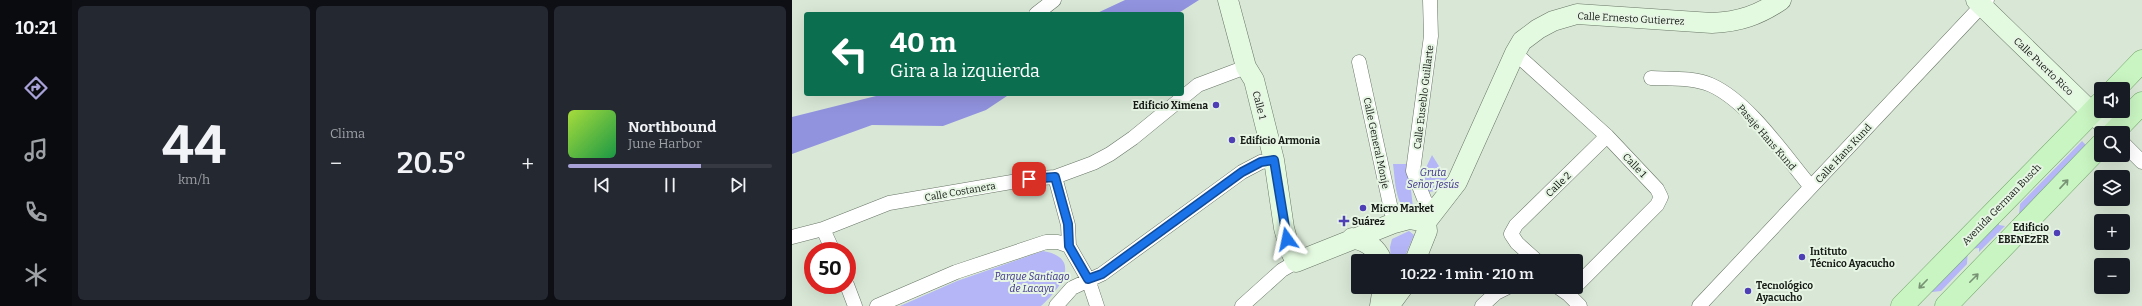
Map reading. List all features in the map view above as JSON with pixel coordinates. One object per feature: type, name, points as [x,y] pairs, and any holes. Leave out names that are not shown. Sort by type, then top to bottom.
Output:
[{"type":"main road","points":[[2122,82],[2142,61]]},
{"type":"main road","points":[[2120,126],[2142,103]]},
{"type":"main road","name":"Avenida German Busch","points":[[1902,306],[2094,110]]},
{"type":"main road","points":[[1946,306],[2094,152]]},
{"type":"street","points":[[1039,12],[1054,0]]},
{"type":"street","name":"Calle 1","points":[[1228,0],[1246,67],[1254,80],[1274,160],[1284,228],[1290,250],[1296,262]]},
{"type":"street","name":"Calle Euseblo Guillarte","points":[[1430,0],[1431,36],[1413,171],[1430,217]]},
{"type":"street","name":"Calle Ernesto Gutierrez","points":[[1430,217],[1457,182],[1515,53],[1522,41],[1538,29],[1553,21],[1577,14],[1712,23],[1730,22],[1755,14],[1781,0]]},
{"type":"street","name":"Calle Puerto Rico","points":[[1981,2],[2094,106]]},
{"type":"street","name":"Calle Hans Kund","points":[[1699,306],[1981,2]]},
{"type":"street","name":"Calle 1","points":[[1515,53],[1607,136],[1658,189],[1661,197],[1657,205],[1583,276]]},
{"type":"street","name":"Calle General Monje","points":[[1359,62],[1394,224]]},
{"type":"street","name":"Calle Costanera","points":[[1184,95],[1198,84],[1246,67]]},
{"type":"street","name":"Pasaje Hans Kund","points":[[1650,78],[1691,80],[1710,85],[1732,97],[1746,110],[1811,187]]},
{"type":"street","name":"Calle Costanera","points":[[792,237],[823,229],[889,203],[1029,179],[1055,177],[1093,163],[1110,154],[1183,96]]},
{"type":"street","name":"Calle 2","points":[[1529,254],[1517,243],[1511,234],[1516,225],[1607,136]]},
{"type":"street","points":[[2130,150],[2142,162]]},
{"type":"street","points":[[1056,306],[1072,288],[1088,279],[1102,274],[1242,172],[1261,162],[1274,160]]},
{"type":"street","points":[[1055,177],[1068,224],[1069,246],[1088,279],[1097,306]]},
{"type":"street","points":[[1242,306],[1282,270],[1296,262],[1352,238],[1409,219],[1430,217],[1427,231],[1418,254]]},
{"type":"street","points":[[823,229],[828,242]]},
{"type":"street","points":[[1352,238],[1371,245],[1378,254]]},
{"type":"street","points":[[877,306],[956,272],[1046,242],[1058,242],[1069,246]]},
{"type":"street","points":[[850,294],[855,306]]},
{"type":"street","points":[[1380,306],[1382,294]]},
{"type":"street","points":[[1389,306],[1397,294]]},
{"type":"street","points":[[1482,306],[1495,294]]},
{"type":"street","points":[[1572,294],[1580,306]]},
{"type":"green space","points":[[2082,141],[2088,147],[2019,215],[2020,204]]},
{"type":"green space","name":"Gruta Señor Jesús","points":[[1432,155],[1447,179],[1436,191],[1428,192],[1422,176]]},
{"type":"green space","points":[[1393,164],[1408,164],[1413,207],[1405,210],[1397,195]]},
{"type":"green space","points":[[1999,218],[1999,225],[2005,226],[1979,252],[1979,248],[1969,249]]},
{"type":"green space","points":[[1409,231],[1414,235],[1406,254],[1390,254],[1392,239]]},
{"type":"green space","points":[[1968,249],[1967,264],[1941,291],[1932,292],[1933,286]]},
{"type":"green space","name":"Parque Santiago de Lacaya","points":[[1043,251],[1055,255],[1063,260],[1065,267],[1064,275],[1055,292],[1041,306],[900,306],[957,281]]},
{"type":"shaded area","points":[[1125,0],[1199,0],[1180,12],[1099,12]]},
{"type":"shaded area","points":[[876,96],[1007,96],[986,110],[943,126],[872,125],[792,154],[792,117]]},
{"type":"place","name":"Edificio Ximena","points":[[1216,105]]},
{"type":"place","name":"Edificio Armonia","points":[[1232,140]]},
{"type":"place","name":"Micro Market","points":[[1363,208]]},
{"type":"place","name":"Suárez","points":[[1344,221]]},
{"type":"place","name":"Edificio EBENEZER","points":[[2057,233]]},
{"type":"place","name":"Intituto Técnico Ayacucho","points":[[1802,257]]},
{"type":"place","name":"Tecnológico Ayacucho","points":[[1748,291]]},
{"type":"route","points":[[1029,179],[1055,177],[1068,224],[1069,246],[1088,279],[1102,274],[1242,172],[1261,162],[1274,160],[1287,239]]}]
